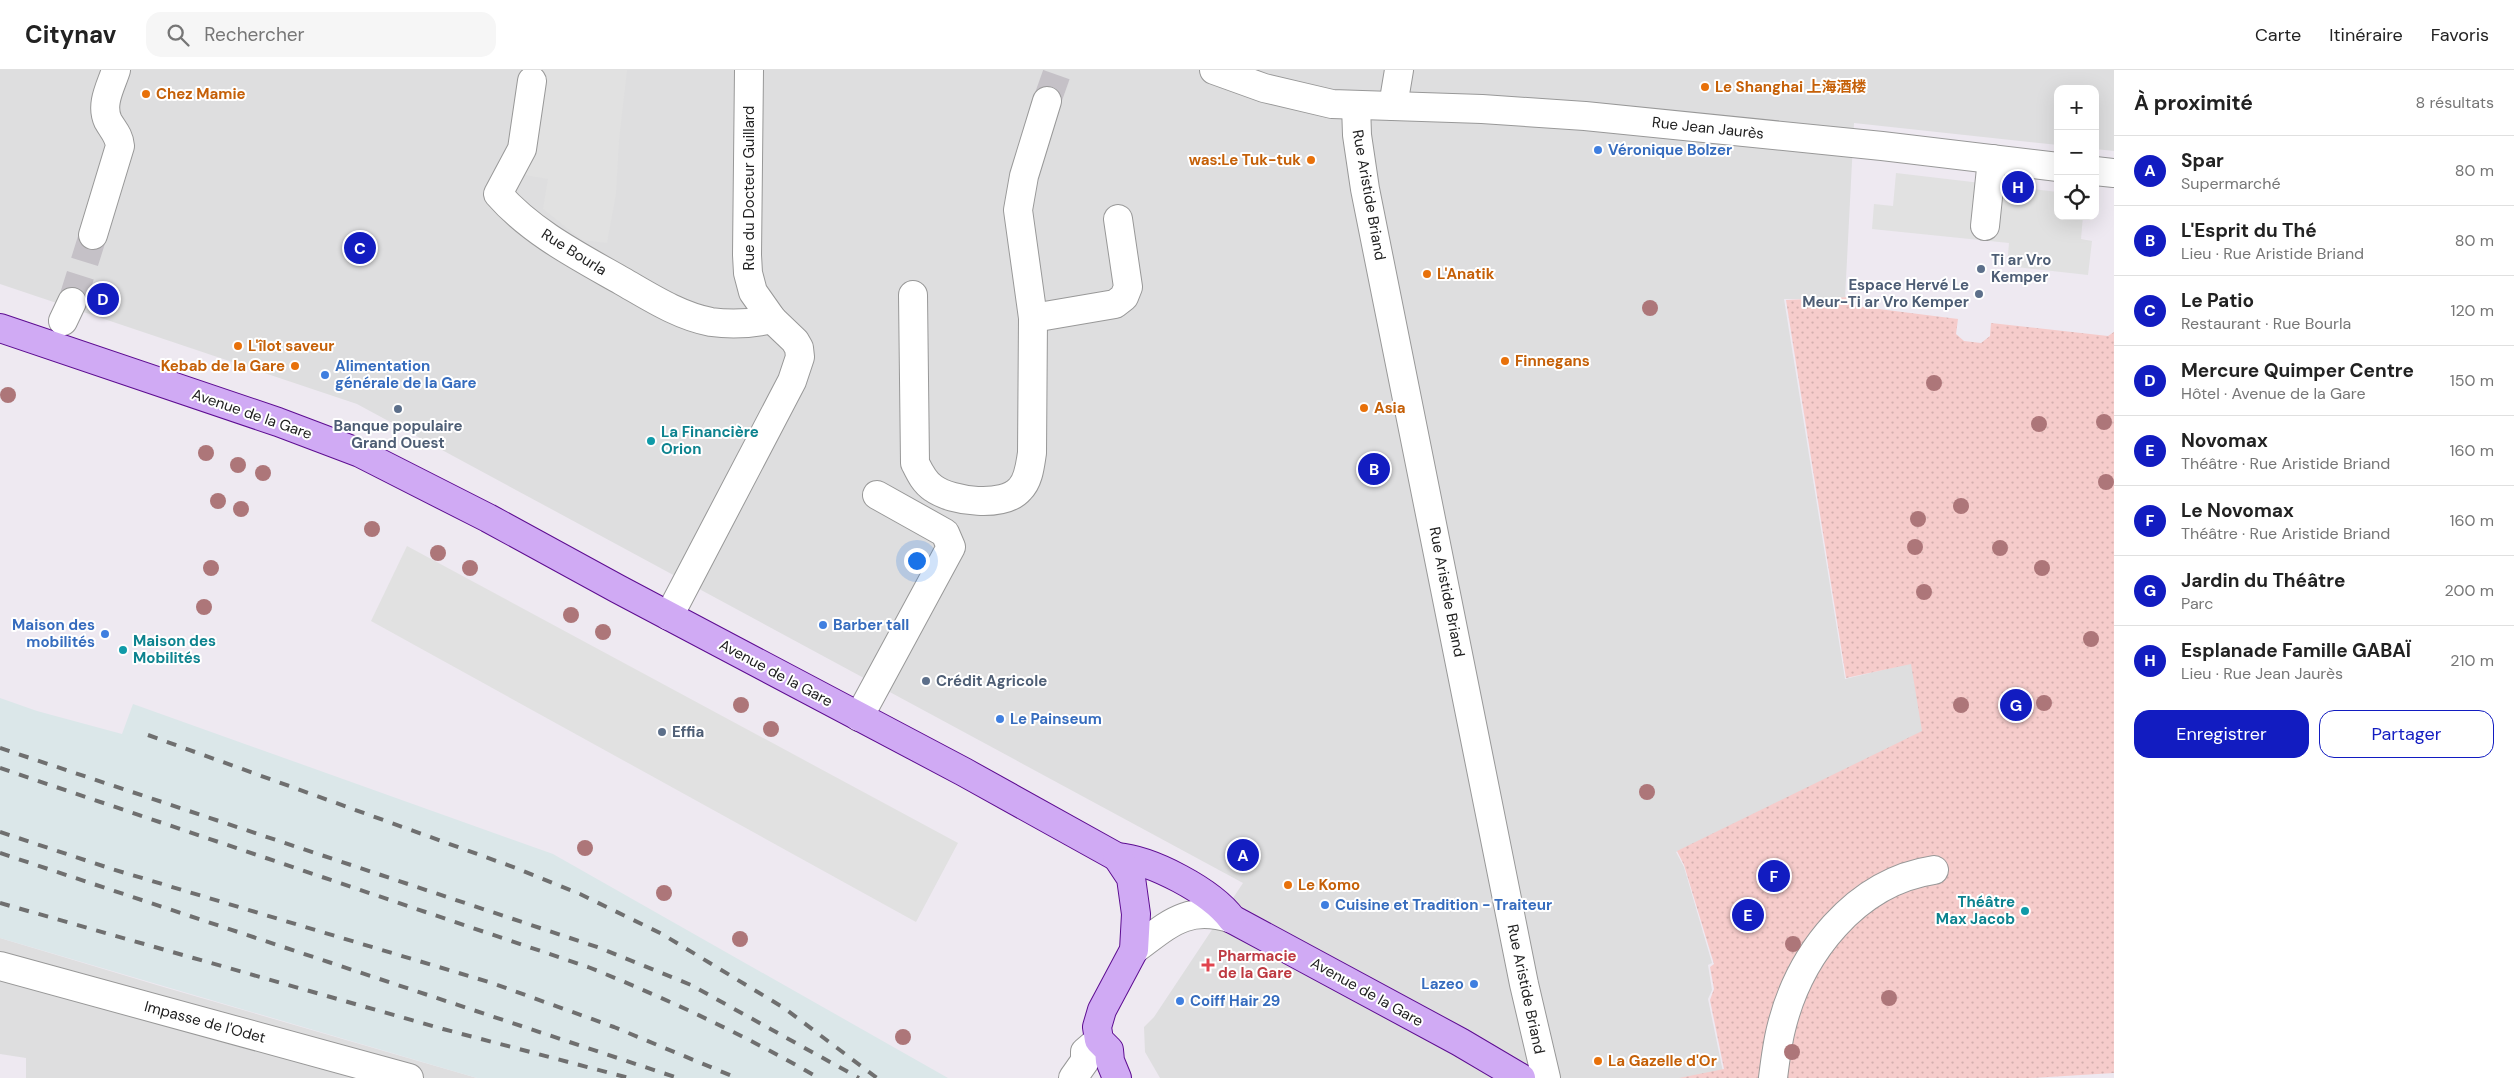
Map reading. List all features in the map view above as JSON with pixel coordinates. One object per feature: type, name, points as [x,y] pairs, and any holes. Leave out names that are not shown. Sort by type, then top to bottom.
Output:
[{"type":"main road","name":"Avenue de la Gare","points":[[0,328],[278,422],[360,453],[488,518],[1117,857],[1134,858],[1150,864],[1211,897],[1222,906],[1232,919],[1460,1042],[1521,1078]]},
{"type":"main road","points":[[1117,857],[1131,878],[1136,914],[1134,950],[1102,1010],[1097,1027],[1099,1040],[1109,1050],[1110,1062],[1117,1078]]},
{"type":"street","points":[[93,235],[120,146],[117,132],[108,122],[105,103],[116,70]]},
{"type":"street","name":"Rue du Docteur Guillard","points":[[668,616],[797,369],[800,357],[799,348],[795,341],[772,319],[753,292],[748,273],[749,70]]},
{"type":"street","name":"Rue Jean Jaurès","points":[[1214,70],[1264,88],[1305,99],[1356,105],[1482,109],[1672,124],[2054,166]]},
{"type":"street","points":[[1393,106],[1399,70]]},
{"type":"street","name":"Rue Bourla","points":[[532,81],[522,149],[498,194],[513,210],[544,234],[584,260],[655,300],[694,317],[710,322],[741,324],[772,319]]},
{"type":"street","points":[[913,295],[915,463],[923,479],[934,489],[967,499],[991,502],[1010,499],[1021,489],[1028,474],[1032,453],[1033,318],[1018,210],[1024,176],[1047,101]]},
{"type":"street","name":"Rue Aristide Briand","points":[[1356,105],[1357,136],[1365,189],[1524,984],[1546,1078]]},
{"type":"street","points":[[1985,226],[1992,159]]},
{"type":"street","points":[[2099,171],[2114,173]]},
{"type":"street","points":[[1033,318],[1114,304],[1124,297],[1128,287],[1118,218]]},
{"type":"street","points":[[860,717],[951,547],[945,533],[877,495]]},
{"type":"street","points":[[1773,1078],[1781,1029],[1801,973],[1830,931],[1858,902],[1873,892],[1919,872],[1934,870]]},
{"type":"street","points":[[1134,950],[1174,920],[1189,914],[1217,914],[1232,919]]},
{"type":"street","name":"Impasse de l'Odet","points":[[0,966],[409,1078]]},
{"type":"street","points":[[1073,1078],[1085,1061],[1085,1052],[1099,1040]]},
{"type":"shaded area","points":[[0,70],[2114,70],[2114,151],[2099,149],[2099,85],[2054,85],[2054,145],[1854,123],[1845,299],[1784,299],[1845,679],[1912,663],[1925,734],[1676,852],[1684,867],[1712,963],[1708,965],[1712,990],[1708,999],[1723,1072],[1687,1078],[1160,1078],[1145,1052],[1144,1027],[1154,1017],[1243,883],[357,404],[0,284]]},
{"type":"shaded area","points":[[537,70],[627,70],[619,141],[616,194],[607,243],[582,240],[543,209],[548,179],[525,175]]},
{"type":"shaded area","points":[[1896,173],[2054,192],[2054,220],[2083,220],[2081,239],[2092,241],[2088,275],[2007,266],[2009,243],[1872,229],[1874,204],[1893,206]]},
{"type":"shaded area","points":[[1852,297],[1855,306],[1958,319],[1956,334],[1964,341],[1981,343],[1990,336],[1991,323],[2108,336],[2114,332],[2114,1073],[2030,1078],[1679,1078],[1724,1069],[1710,1000],[1714,989],[1710,967],[1714,964],[1684,865],[1677,851],[1922,731],[1911,664],[1846,678],[1786,300]]},
{"type":"shaded area","name":"Effia","points":[[407,546],[958,843],[916,922],[371,621]]},
{"type":"shaded area","points":[[0,698],[37,711],[122,734],[133,704],[553,854],[948,1078],[477,1078],[0,938]]},
{"type":"shaded area","points":[[0,938],[477,1078],[26,1078],[26,1058],[0,1054]]},
{"type":"tunnel","points":[[1047,101],[1058,70]]},
{"type":"tunnel","points":[[72,302],[93,235]]},
{"type":"railway","points":[[148,735],[516,868],[580,894],[662,934],[784,1008],[877,1078]]},
{"type":"railway","points":[[0,748],[600,948],[691,985],[859,1078]]},
{"type":"railway","points":[[0,768],[588,967],[705,1018],[819,1078]]},
{"type":"railway","points":[[0,832],[112,869],[492,983],[614,1027],[737,1078]]},
{"type":"railway","points":[[0,853],[678,1078]]},
{"type":"railway","points":[[0,903],[443,1029],[629,1078]]},
{"type":"place","name":"Le Shanghai 上海酒楼","points":[[1705,87]]},
{"type":"place","name":"Chez Mamie","points":[[146,94]]},
{"type":"place","name":"Véronique Bolzer","points":[[1598,150]]},
{"type":"place","name":"was:Le Tuk-tuk","points":[[1311,160]]},
{"type":"place","name":"Esplanade Famille GABAÏ","points":[[2018,187]]},
{"type":"place","name":"Le Patio","points":[[360,248]]},
{"type":"place","name":"Ti ar Vro Kemper","points":[[1981,269]]},
{"type":"place","name":"L'Anatik","points":[[1427,274]]},
{"type":"place","name":"Espace Hervé Le Meur-Ti ar Vro Kemper","points":[[1979,294]]},
{"type":"place","name":"Mercure Quimper Centre","points":[[103,299]]},
{"type":"place","name":"L'îlot saveur","points":[[238,346]]},
{"type":"place","name":"Finnegans","points":[[1505,361]]},
{"type":"place","name":"Kebab de la Gare","points":[[295,366]]},
{"type":"place","name":"Alimentation générale de la Gare","points":[[325,375]]},
{"type":"place","name":"Asia","points":[[1364,408]]},
{"type":"place","name":"Banque populaire Grand Ouest","points":[[398,409]]},
{"type":"place","name":"La Financière Orion","points":[[651,441]]},
{"type":"place","name":"L'Esprit du Thé","points":[[1374,469]]},
{"type":"place","name":"Barber tall","points":[[823,625]]},
{"type":"place","name":"Maison des mobilités","points":[[105,634]]},
{"type":"place","name":"Maison des Mobilités","points":[[123,650]]},
{"type":"place","name":"Crédit Agricole","points":[[926,681]]},
{"type":"place","name":"Jardin du Théâtre","points":[[2016,705]]},
{"type":"place","name":"Le Painseum","points":[[1000,719]]},
{"type":"place","name":"Effia","points":[[662,732]]},
{"type":"place","name":"Spar","points":[[1243,855]]},
{"type":"place","name":"Le Novomax","points":[[1774,876]]},
{"type":"place","name":"Le Komo","points":[[1288,885]]},
{"type":"place","name":"Cuisine et Tradition - Traiteur","points":[[1325,905]]},
{"type":"place","name":"Théâtre Max Jacob","points":[[2025,911]]},
{"type":"place","name":"Novomax","points":[[1748,915]]},
{"type":"place","name":"Pharmacie de la Gare","points":[[1208,965]]},
{"type":"place","name":"Lazeo","points":[[1474,984]]},
{"type":"place","name":"Coiff Hair 29","points":[[1180,1001]]},
{"type":"place","name":"La Gazelle d'Or","points":[[1598,1061]]}]
